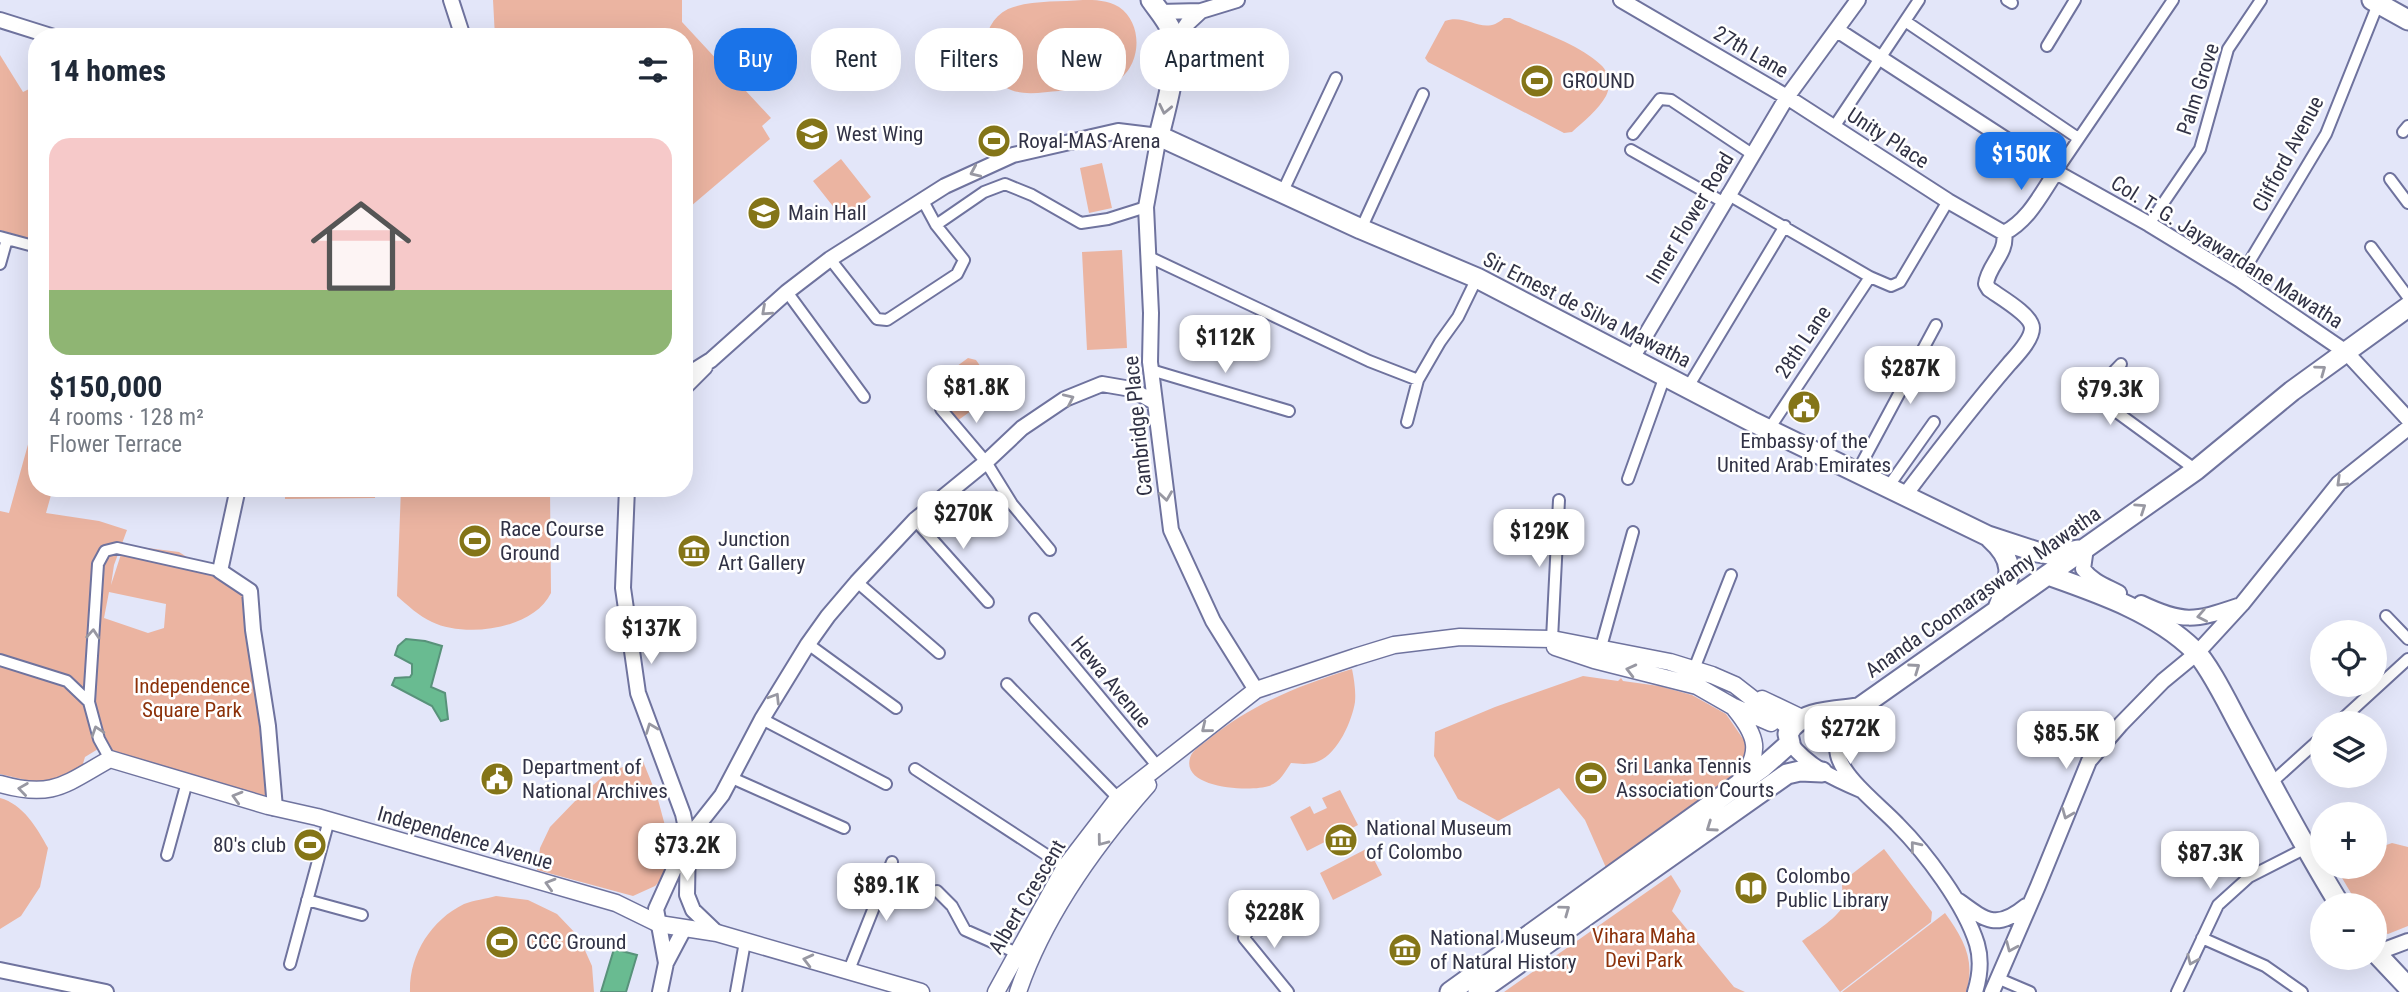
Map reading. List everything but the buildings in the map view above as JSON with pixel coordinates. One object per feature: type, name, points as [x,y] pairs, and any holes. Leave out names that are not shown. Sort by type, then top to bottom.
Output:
[{"type":"highway","points":[[2375,2],[2408,20]]},
{"type":"highway","points":[[1155,6],[1169,28]]},
{"type":"highway","points":[[1159,136],[1168,91]]},
{"type":"highway","name":"Sir Ernest de Silva Mawatha","points":[[1159,136],[1361,229],[1477,278],[1751,421],[1988,536],[2033,551],[2056,555],[2086,548]]},
{"type":"highway","name":"Ananda Coomaraswamy Mawatha","points":[[1450,992],[1734,789],[1793,731],[1859,708],[2196,470],[2292,391],[2408,307]]},
{"type":"highway","name":"Sir Ernest de Silva Mawatha","points":[[1988,536],[2002,549],[2008,561],[2010,576],[1997,611]]},
{"type":"highway","points":[[2048,575],[2103,594],[2132,609],[2175,634],[2197,653],[2333,893]]},
{"type":"highway","points":[[1478,992],[1787,774],[1800,771],[1822,772]]},
{"type":"highway","points":[[2387,965],[2408,987]]},
{"type":"main road","points":[[450,0],[460,28]]},
{"type":"main road","points":[[1184,28],[1202,11],[1237,0]]},
{"type":"main road","name":"27th Lane","points":[[1621,0],[1787,97]]},
{"type":"main road","name":"Inner Flower Road","points":[[1631,360],[1787,97],[1858,0]]},
{"type":"main road","points":[[1155,6],[1202,11]]},
{"type":"main road","points":[[0,20],[28,29]]},
{"type":"main road","name":"Col. T. G. Jayawardane Mawatha","points":[[1837,30],[2056,172],[2239,279],[2346,352],[2408,419]]},
{"type":"main road","name":"Unity Place","points":[[1787,97],[1948,201],[2004,233]]},
{"type":"main road","points":[[693,379],[788,292],[830,259],[945,186],[1013,155],[1118,131],[1159,136]]},
{"type":"main road","name":"Cambridge Place","points":[[1159,136],[1146,207],[1147,256],[1151,370],[1171,530],[1213,621],[1256,690]]},
{"type":"main road","points":[[1896,491],[2018,354],[2032,331],[2025,315],[1989,289],[1986,284],[1987,273],[2004,248],[2004,233],[2018,226],[2056,172]]},
{"type":"main road","points":[[693,370],[711,360]]},
{"type":"main road","points":[[666,963],[656,909],[688,838],[722,795],[762,719],[808,644],[857,582],[915,520],[986,462],[1022,428],[1065,399],[1102,384],[1131,389],[1154,402]]},
{"type":"main road","points":[[1992,992],[2089,761],[2129,715],[2163,681],[2197,653],[2242,604],[2339,483],[2408,428]]},
{"type":"main road","points":[[235,497],[220,571],[250,591],[253,630],[268,726],[275,808]]},
{"type":"main road","points":[[627,497],[623,588],[638,693],[683,814],[688,838],[687,895],[693,910],[717,933]]},
{"type":"main road","points":[[2086,548],[2083,569],[2091,579],[2161,613],[2187,619],[2207,616],[2242,604]]},
{"type":"main road","name":"Albert Crescent","points":[[1018,992],[1041,936],[1085,864],[1159,768],[1205,728],[1256,690],[1394,645],[1460,638],[1552,639],[1694,669],[1735,685],[1793,731]]},
{"type":"main road","points":[[1530,638],[1594,660],[1698,686],[1732,706],[1793,731],[1798,754],[1822,772],[1864,791]]},
{"type":"main road","points":[[1732,706],[1749,726],[1755,744],[1749,769],[1734,789]]},
{"type":"main road","points":[[1859,708],[1840,733],[1837,751],[1842,765],[1899,826],[1957,900],[1977,944],[1980,967],[1977,986]]},
{"type":"main road","points":[[0,784],[26,791],[55,789],[110,759]]},
{"type":"main road","name":"Independence Avenue","points":[[110,759],[616,903],[659,924],[717,933],[921,992]]},
{"type":"main road","name":"Albert Crescent","points":[[996,992],[1065,867],[1118,799],[1159,768]]},
{"type":"main road","points":[[1055,886],[1060,906]]},
{"type":"main road","points":[[1957,900],[1976,914],[1992,921],[2011,919],[2030,903]]},
{"type":"main road","points":[[660,992],[666,963],[684,929]]},
{"type":"main road","points":[[2387,949],[2408,941]]},
{"type":"main road","points":[[0,971],[106,992]]},
{"type":"street","points":[[1834,127],[1919,0]]},
{"type":"street","points":[[2047,46],[2075,0]]},
{"type":"street","points":[[2056,172],[2173,0]]},
{"type":"street","name":"Palm Grove","points":[[2149,224],[2200,149],[2228,48],[2260,0]]},
{"type":"street","name":"Clifford Avenue","points":[[2239,279],[2326,134],[2375,2]]},
{"type":"street","points":[[1905,21],[2078,138]]},
{"type":"street","points":[[1282,193],[1336,78]]},
{"type":"street","points":[[1361,229],[1423,94]]},
{"type":"street","points":[[1633,134],[1660,99],[1671,100],[1752,154]]},
{"type":"street","points":[[1631,150],[1786,226],[1870,277],[1891,286],[1900,282],[1948,201]]},
{"type":"street","points":[[2390,179],[2408,203]]},
{"type":"street","points":[[936,225],[984,192],[1005,184],[1032,195],[1081,223],[1108,219],[1146,207]]},
{"type":"street","points":[[830,259],[877,319],[887,320],[957,274],[964,260],[936,225],[922,199]]},
{"type":"street","points":[[1688,387],[1786,226]]},
{"type":"street","points":[[0,264],[4,238],[28,245]]},
{"type":"street","points":[[2371,247],[2408,297]]},
{"type":"street","points":[[1147,256],[1369,361],[1418,380]]},
{"type":"street","name":"28th Lane","points":[[1769,429],[1870,277]]},
{"type":"street","points":[[1407,422],[1418,380],[1458,317],[1477,278]]},
{"type":"street","points":[[788,292],[864,397]]},
{"type":"street","points":[[1857,472],[1936,325]]},
{"type":"street","points":[[2121,364],[2098,388],[2098,395],[2111,408],[2196,470]]},
{"type":"street","points":[[1151,370],[1289,411]]},
{"type":"street","points":[[1628,479],[1665,376]]},
{"type":"street","points":[[942,409],[986,462],[1012,504],[1050,550]]},
{"type":"street","points":[[1896,491],[1934,422]]},
{"type":"street","points":[[1552,639],[1559,500]]},
{"type":"street","points":[[915,520],[988,603]]},
{"type":"street","points":[[1601,648],[1633,531]]},
{"type":"street","points":[[110,759],[99,740],[89,702],[98,564],[105,551],[117,548],[220,571]]},
{"type":"street","points":[[1694,669],[1731,575]]},
{"type":"street","points":[[857,582],[939,653]]},
{"type":"street","points":[[2386,616],[2408,639]]},
{"type":"street","name":"Hewa Avenue","points":[[1035,619],[1159,768]]},
{"type":"street","points":[[808,644],[896,708]]},
{"type":"street","points":[[2351,711],[2408,659]]},
{"type":"street","points":[[0,660],[67,681],[89,702]]},
{"type":"street","points":[[1007,684],[1118,799]]},
{"type":"street","points":[[762,719],[886,784]]},
{"type":"street","points":[[2271,783],[2310,748]]},
{"type":"street","points":[[915,769],[1065,867]]},
{"type":"street","points":[[732,778],[845,828]]},
{"type":"street","points":[[167,855],[187,782]]},
{"type":"street","points":[[290,964],[329,820]]},
{"type":"street","points":[[2178,992],[2218,905],[2249,877],[2306,848]]},
{"type":"street","points":[[849,970],[892,862]]},
{"type":"street","points":[[937,891],[952,906],[965,930],[1017,953]]},
{"type":"street","points":[[307,900],[362,915]]},
{"type":"street","points":[[1276,911],[1250,927],[1244,938],[1288,992]]},
{"type":"street","points":[[2202,938],[2265,967],[2302,992]]},
{"type":"street","points":[[736,992],[745,942]]},
{"type":"street","points":[[1997,978],[2030,992]]},
{"type":"green space","points":[[493,0],[682,0],[682,22],[688,28],[495,28]]},
{"type":"green space","points":[[1097,0],[1119,7],[1128,15],[1136,38],[1136,50],[1127,72],[1126,28],[1037,28],[1037,91],[1060,91],[1029,93],[1014,91],[1023,91],[1023,28],[990,28],[1008,9],[1045,2]]},
{"type":"green space","name":"GROUND","points":[[1510,18],[1569,44],[1591,57],[1606,72],[1609,84],[1606,96],[1572,132],[1564,133],[1425,58],[1445,21],[1453,19],[1489,25]]},
{"type":"green space","points":[[693,34],[714,57],[714,91],[746,91],[771,118],[762,126],[770,139],[693,204]]},
{"type":"green space","points":[[0,55],[23,92],[28,90],[28,238],[0,230]]},
{"type":"green space","points":[[841,159],[871,197],[843,219],[813,181]]},
{"type":"green space","points":[[1102,163],[1112,208],[1089,213],[1080,168]]},
{"type":"green space","points":[[1122,250],[1127,348],[1087,350],[1082,252]]},
{"type":"green space","points":[[968,358],[976,360],[997,390],[957,421],[940,406],[930,386]]},
{"type":"green space","name":"Independence Square Park","points":[[28,444],[28,497],[50,497],[46,513],[99,521],[127,530],[114,565],[111,585],[124,545],[179,552],[259,603],[268,701],[271,799],[98,749],[85,757],[81,770],[51,786],[0,774],[0,511],[9,513]],"holes":[[[109,592],[166,604],[164,628],[148,633],[104,618]]]},
{"type":"green space","points":[[285,497],[375,497],[375,498]]},
{"type":"green space","name":"Race Course Ground","points":[[401,497],[550,497],[551,593],[542,606],[529,615],[514,623],[479,630],[446,627],[427,620],[397,596]]},
{"type":"green space","points":[[1352,669],[1355,694],[1353,710],[1343,736],[1326,757],[1312,763],[1291,763],[1276,782],[1269,786],[1248,789],[1206,782],[1190,768],[1190,758],[1195,750],[1242,716],[1295,689]]},
{"type":"green space","name":"Sri Lanka Tennis Association Courts","points":[[1583,676],[1618,681],[1621,678],[1623,681],[1659,686],[1692,695],[1726,714],[1748,746],[1745,769],[1607,870],[1585,820],[1559,788],[1498,821],[1458,799],[1434,756],[1435,732],[1495,707]]},
{"type":"green space","points":[[642,759],[657,796],[670,844],[670,864],[665,876],[655,886],[633,896],[537,870],[540,848],[550,827],[606,774]]},
{"type":"green space","points":[[1340,790],[1358,825],[1307,851],[1290,817],[1310,806],[1314,814],[1327,808],[1322,798]]},
{"type":"green space","points":[[0,798],[22,811],[48,848],[40,887],[21,916],[0,929]]},
{"type":"green space","points":[[2392,843],[2408,847],[2408,926],[2388,934],[2387,893],[2351,893],[2343,879],[2387,879],[2387,845]]},
{"type":"green space","points":[[1368,848],[1382,875],[1333,900],[1320,873]]},
{"type":"green space","points":[[1884,849],[1932,912],[1931,922],[1840,992],[1802,941],[1826,924],[1842,908],[1843,881]]},
{"type":"green space","name":"Vihara Maha Devi Park","points":[[1671,875],[1681,891],[1672,911],[1734,987],[1745,992],[1504,992]]},
{"type":"green space","name":"CCC Ground","points":[[496,896],[528,900],[557,914],[579,937],[592,966],[594,992],[410,992],[413,965],[432,929],[464,904]]},
{"type":"green space","points":[[1945,913],[1966,950],[1969,980],[1966,992],[1842,992]]},
{"type":"shaded area","points":[[406,639],[442,646],[431,687],[445,693],[448,719],[441,721],[432,706],[392,685],[395,678],[410,677],[412,674],[412,664],[395,655],[398,646]]},
{"type":"shaded area","points":[[614,949],[637,955],[626,992],[601,992]]},
{"type":"place","name":"GROUND","points":[[1537,81]]},
{"type":"place","name":"West Wing","points":[[812,134]]},
{"type":"place","name":"Royal-MAS Arena","points":[[994,141]]},
{"type":"place","name":"Main Hall","points":[[764,213]]},
{"type":"place","name":"Embassy of the United Arab Emirates","points":[[1804,407]]},
{"type":"place","name":"Race Course Ground","points":[[475,541]]},
{"type":"place","name":"Junction Art Gallery","points":[[694,551]]},
{"type":"place","name":"Sri Lanka Tennis Association Courts","points":[[1591,778]]},
{"type":"place","name":"Department of National Archives","points":[[497,779]]},
{"type":"place","name":"National Museum of Colombo","points":[[1341,840]]},
{"type":"place","name":"80's club","points":[[310,845]]},
{"type":"place","name":"Colombo Public Library","points":[[1751,888]]},
{"type":"place","name":"CCC Ground","points":[[502,942]]},
{"type":"place","name":"National Museum of Natural History","points":[[1405,950]]}]
